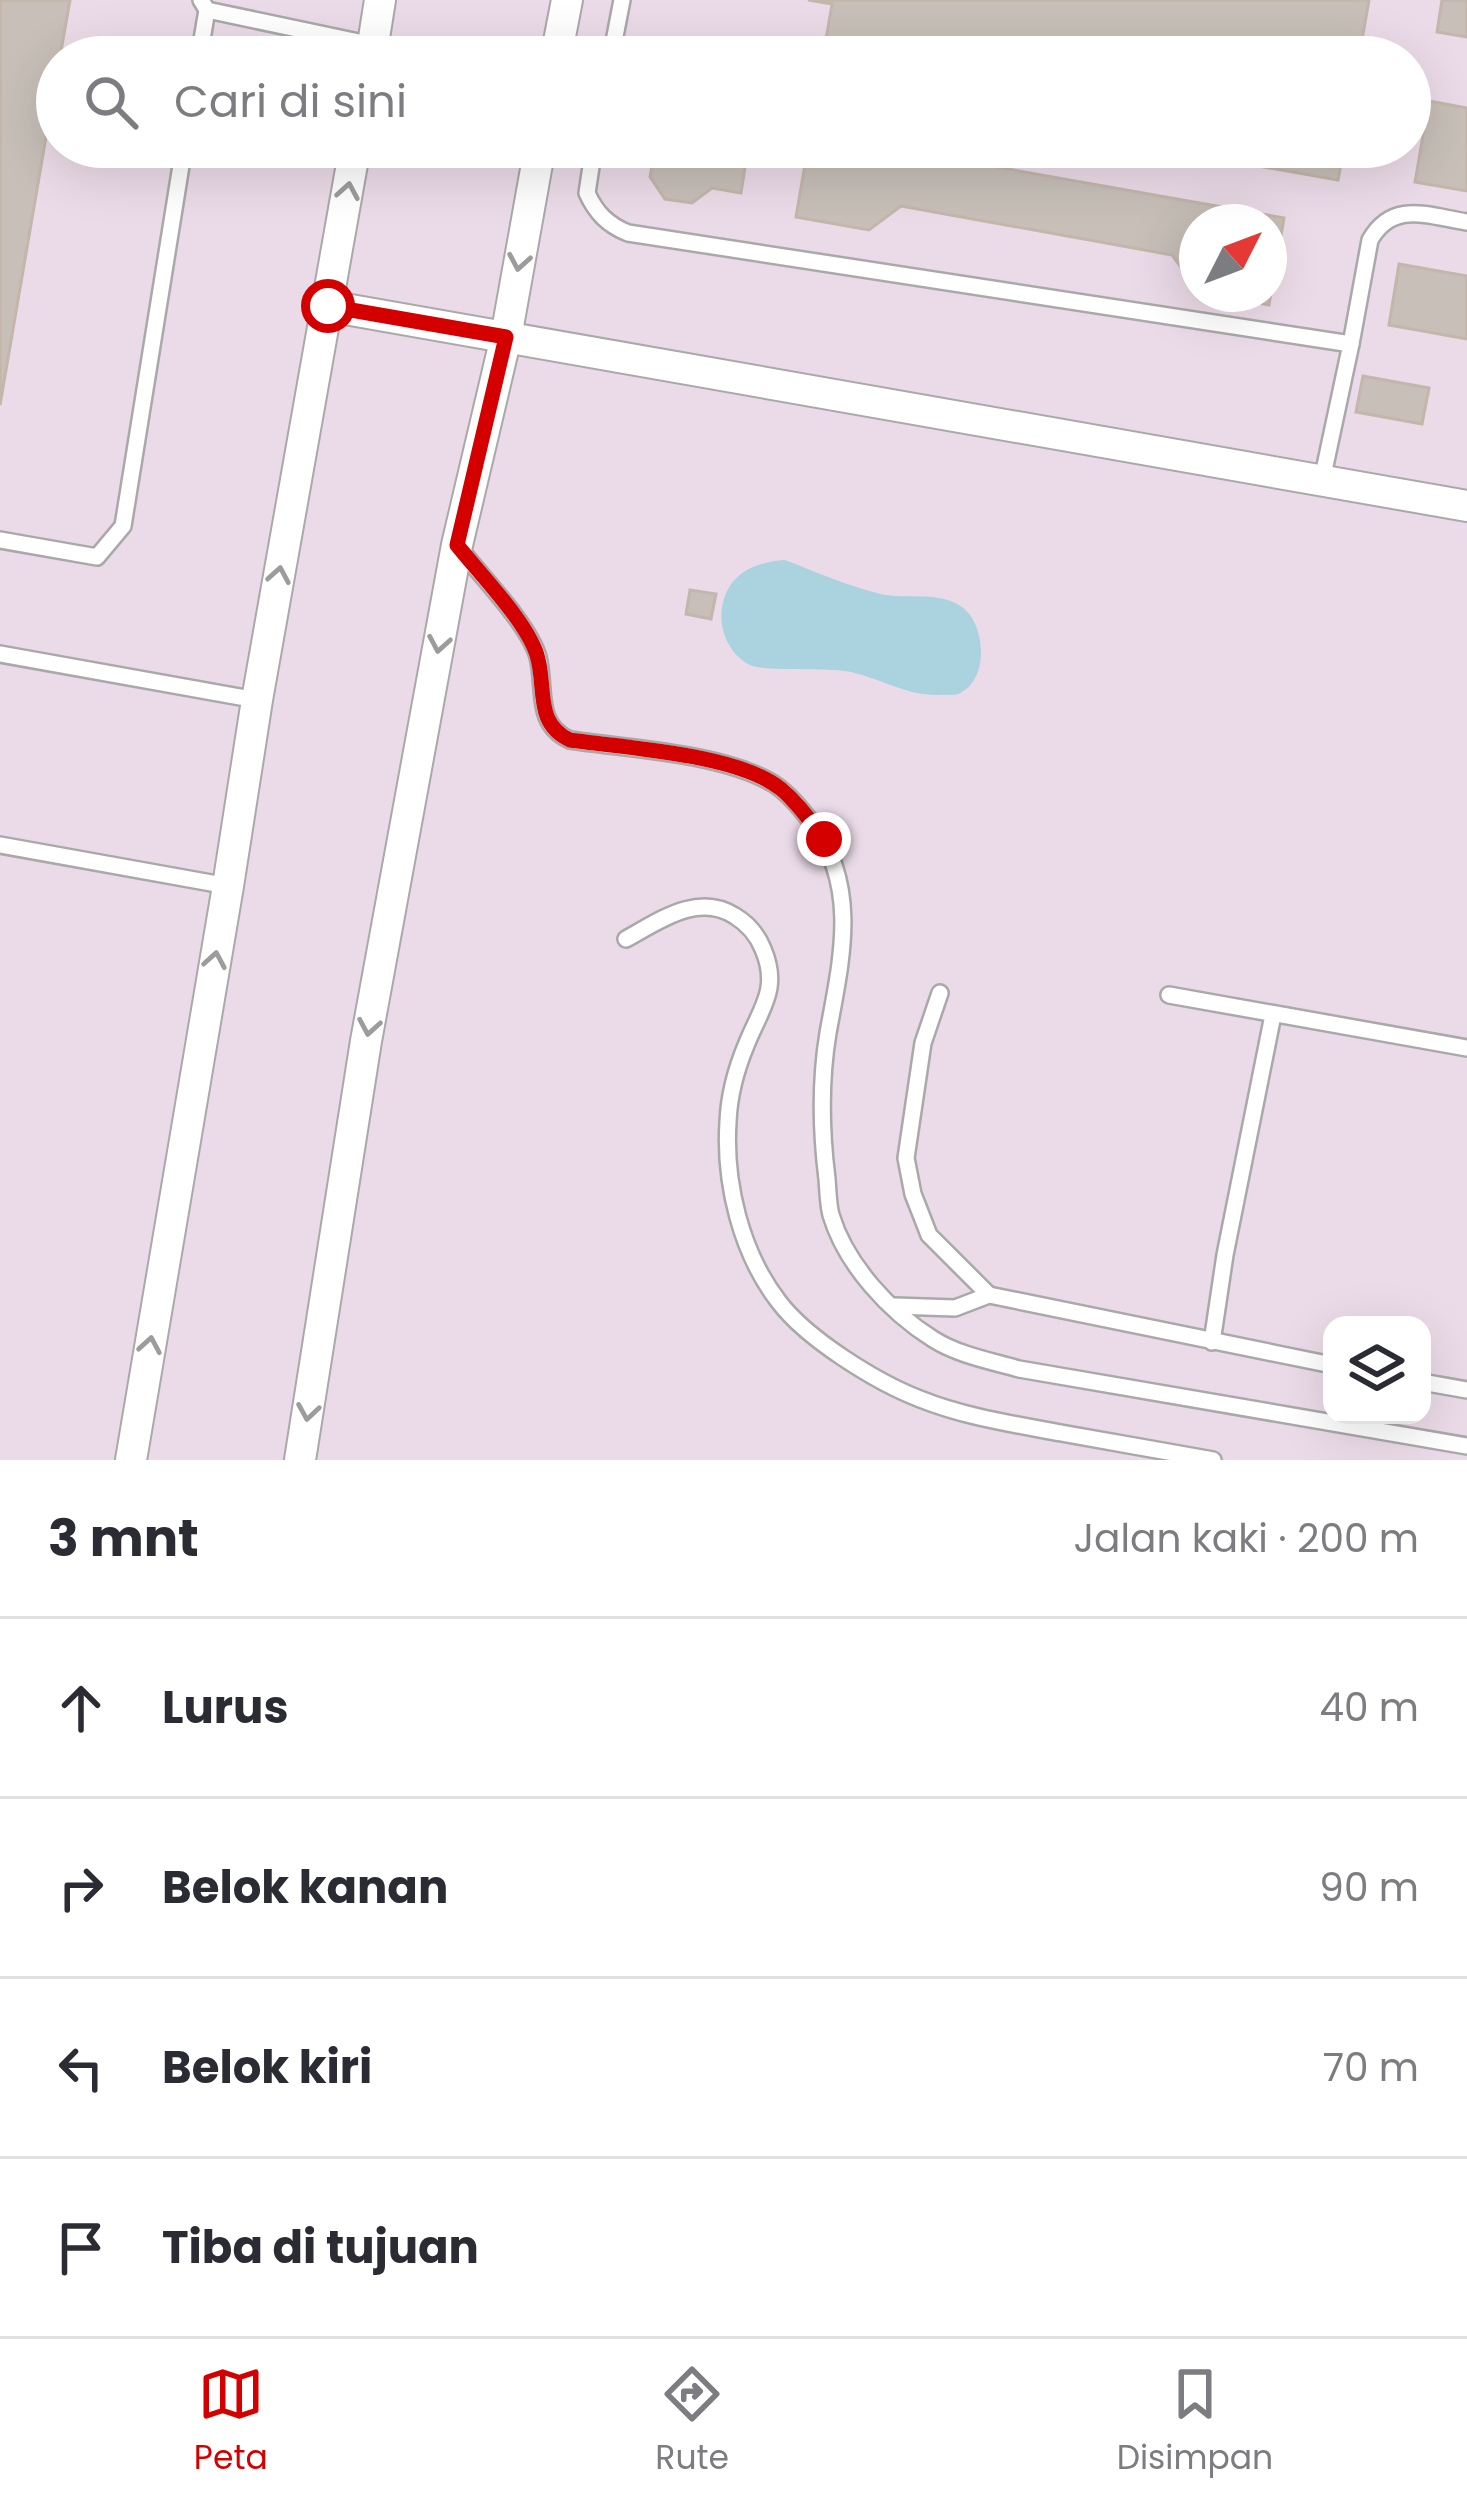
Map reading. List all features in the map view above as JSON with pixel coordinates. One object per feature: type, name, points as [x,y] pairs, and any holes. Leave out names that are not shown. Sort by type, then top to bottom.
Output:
[{"type":"street","points":[[374,36],[380,0]]},
{"type":"street","points":[[560,36],[567,0]]},
{"type":"street","points":[[130,1460],[256,700],[351,168]]},
{"type":"street","points":[[300,1460],[366,1041],[457,545],[506,337],[536,168]]},
{"type":"street","points":[[328,306],[1467,506]]},
{"type":"lane","points":[[615,36],[622,0]]},
{"type":"lane","points":[[201,36],[204,5],[317,36]]},
{"type":"lane","points":[[0,540],[97,557],[123,526],[181,168]]},
{"type":"lane","points":[[590,168],[586,193],[602,218],[628,233],[1351,344]]},
{"type":"lane","points":[[1322,480],[1370,240],[1390,217],[1407,213],[1467,222]]},
{"type":"lane","points":[[457,545],[530,638],[539,660],[545,714],[560,735],[751,773],[777,786],[824,839],[842,887],[844,927],[827,1036],[823,1152],[831,1215],[873,1290],[934,1340],[1019,1369],[1467,1447]]},
{"type":"lane","points":[[0,654],[256,700]]},
{"type":"lane","points":[[0,845],[228,886]]},
{"type":"lane","points":[[626,939],[671,914],[699,906],[724,909],[749,925],[763,946],[771,974],[767,1002],[747,1041],[729,1095],[728,1172],[759,1273],[781,1305],[806,1329],[857,1367],[918,1399],[983,1419],[1213,1460]]},
{"type":"lane","points":[[940,993],[922,1043],[906,1158],[929,1235],[989,1294],[1323,1363]]},
{"type":"lane","points":[[1169,995],[1467,1048]]},
{"type":"lane","points":[[1212,1342],[1273,1016]]},
{"type":"lane","points":[[892,1306],[956,1308],[989,1294]]},
{"type":"lane","points":[[1431,1384],[1467,1390]]},
{"type":"shaded area","points":[[0,0],[1467,0],[1467,1460],[0,1460]]},
{"type":"water","points":[[785,560],[869,591],[943,599],[962,607],[980,639],[975,677],[958,694],[927,695],[851,672],[750,665],[730,647],[723,630],[727,592],[746,571]]},
{"type":"building","points":[[0,0],[70,0],[64,36],[36,36],[36,168],[41,168],[0,405]]},
{"type":"building","points":[[808,0],[1369,0],[1363,36],[827,36],[832,4]]},
{"type":"building","points":[[1442,0],[1467,0],[1467,37],[1437,32]]},
{"type":"building","points":[[1431,101],[1467,108],[1467,191],[1415,182],[1417,168],[1431,168]]},
{"type":"building","points":[[652,168],[745,168],[741,193],[712,188],[692,203],[665,199],[650,177]]},
{"type":"building","points":[[804,168],[1002,168],[1205,204],[1179,204],[1179,265],[1172,255],[901,206],[869,230],[796,217]]},
{"type":"building","points":[[1270,168],[1340,168],[1338,180]]},
{"type":"building","points":[[1399,264],[1467,276],[1467,339],[1389,325]]},
{"type":"building","points":[[1363,376],[1429,388],[1422,424],[1356,412]]},
{"type":"building","points":[[690,590],[716,594],[711,619],[686,614]]},
{"type":"route","points":[[328,306],[506,337],[457,545],[530,638],[539,660],[550,725],[570,740],[704,760],[751,773],[777,786],[824,839]]}]
